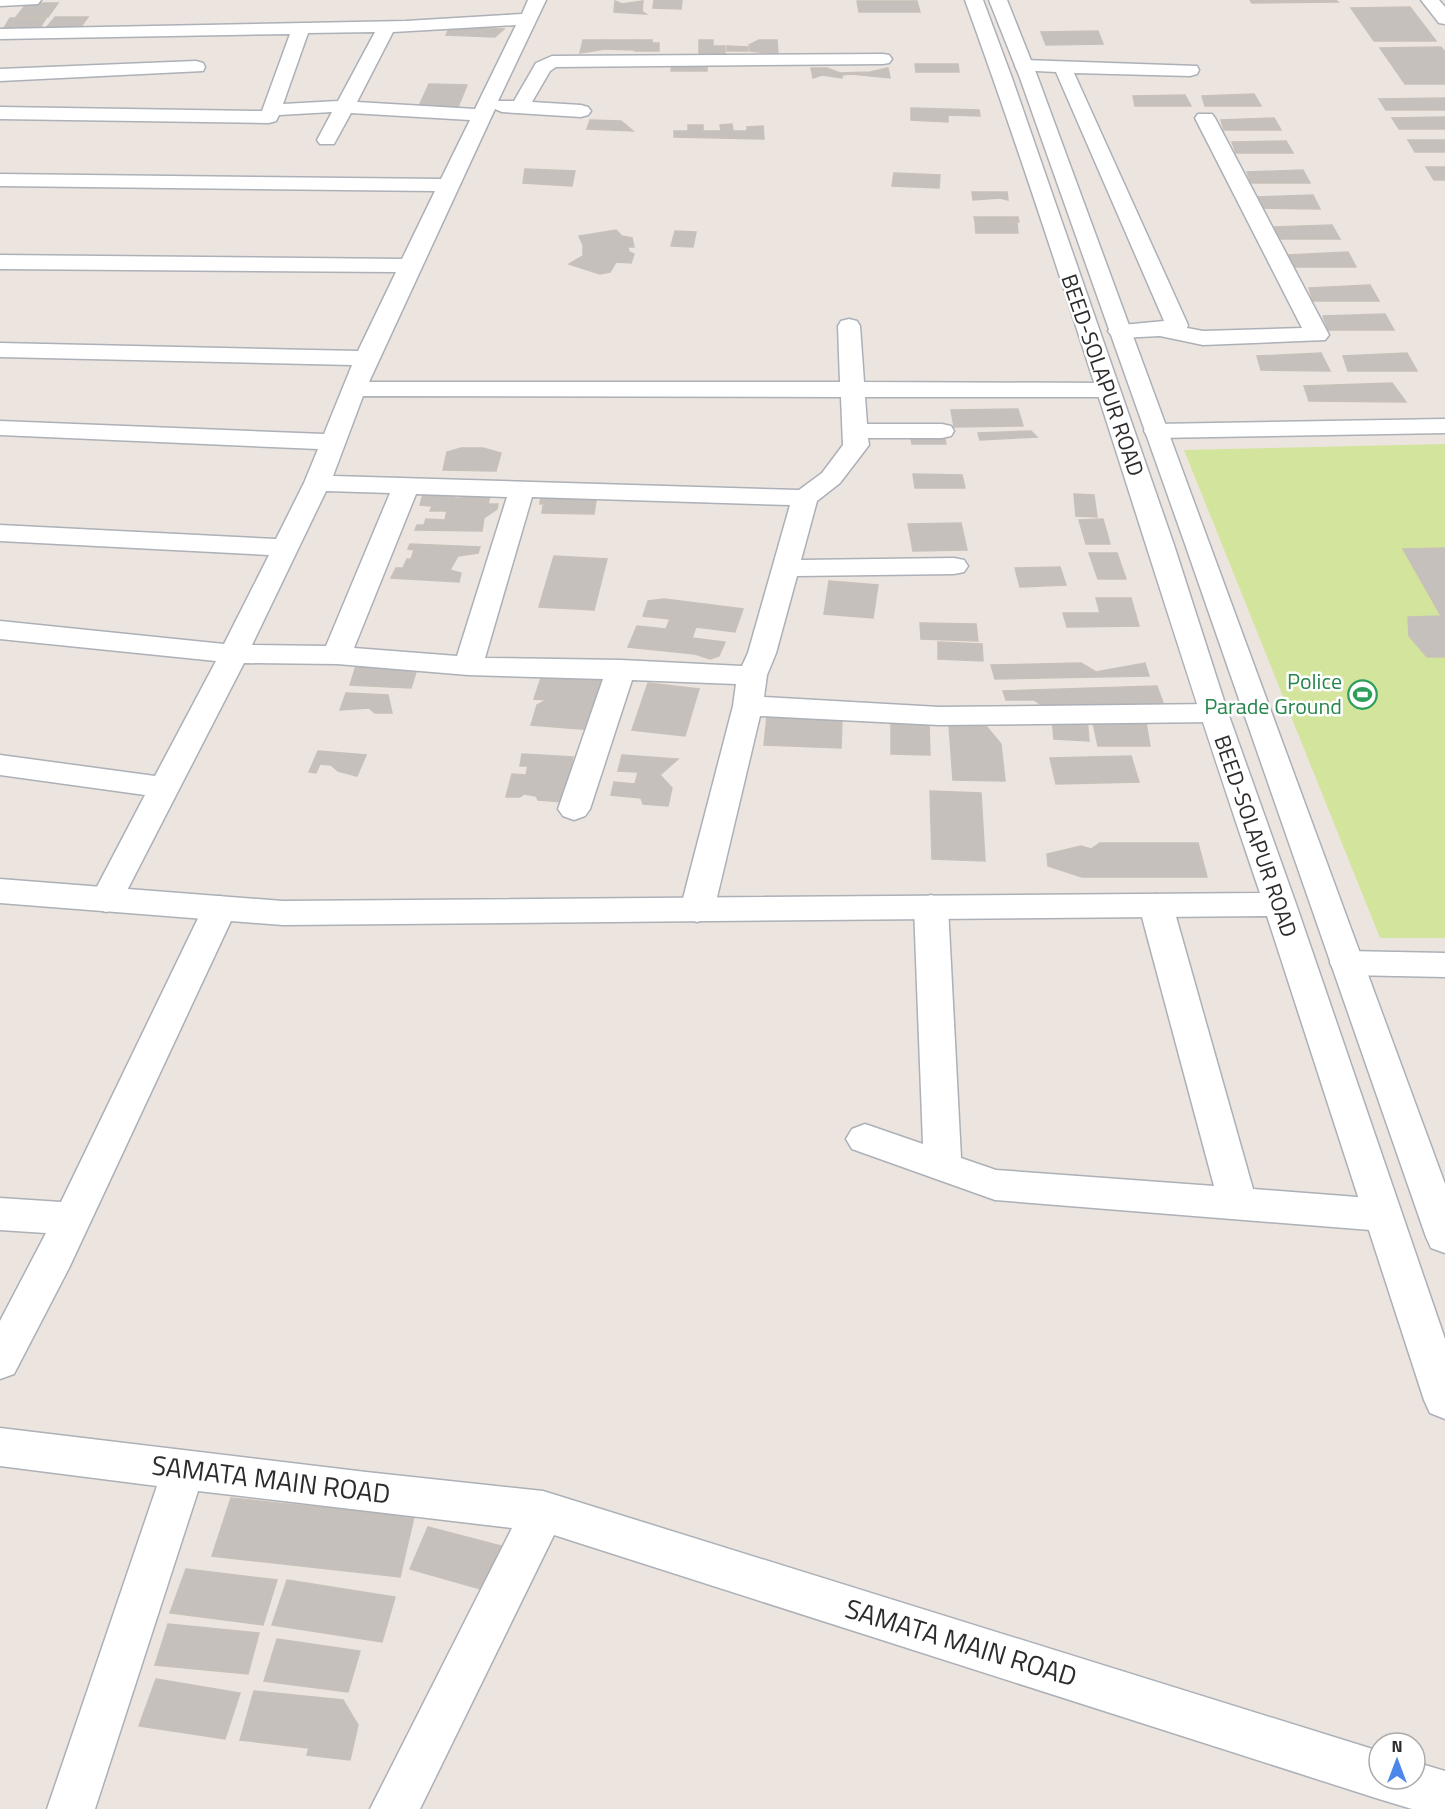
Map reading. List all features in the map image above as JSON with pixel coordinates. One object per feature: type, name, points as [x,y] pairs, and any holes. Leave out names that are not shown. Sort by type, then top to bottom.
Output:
[{"type":"street","points":[[0,1],[32,0]]},
{"type":"street","name":"BEED-SOLAPUR ROAD","points":[[974,0],[1003,78],[1161,545],[1213,713],[1280,904],[1445,1400]]},
{"type":"street","name":"BEED-SOLAPUR ROAD","points":[[998,0],[1156,430],[1445,1237]]},
{"type":"street","points":[[1430,0],[1445,19]]},
{"type":"street","points":[[0,34],[387,26],[532,10]]},
{"type":"street","points":[[106,900],[234,654],[317,483],[366,358],[532,10]]},
{"type":"street","points":[[327,140],[387,26]]},
{"type":"street","points":[[0,113],[269,117],[301,28]]},
{"type":"street","points":[[179,115],[210,30]]},
{"type":"street","points":[[520,107],[543,67],[552,62],[883,59]]},
{"type":"street","points":[[1024,66],[1190,70]]},
{"type":"street","points":[[1062,66],[1177,325],[1160,329],[1120,331]]},
{"type":"street","points":[[0,75],[196,67]]},
{"type":"street","points":[[271,110],[345,106],[373,110],[483,110],[520,107],[581,111]]},
{"type":"street","points":[[1160,329],[1203,338],[1317,335],[1205,118]]},
{"type":"street","points":[[0,180],[447,185]]},
{"type":"street","points":[[0,262],[409,266]]},
{"type":"street","points":[[697,910],[748,706],[752,675],[762,653],[805,498],[831,478],[856,445],[849,326]]},
{"type":"street","points":[[0,350],[366,358]]},
{"type":"street","points":[[354,389],[1108,390]]},
{"type":"street","points":[[1156,430],[1445,426]]},
{"type":"street","points":[[0,428],[333,442]]},
{"type":"street","points":[[855,431],[942,430]]},
{"type":"street","points":[[317,483],[805,498]]},
{"type":"street","points":[[337,655],[406,486]]},
{"type":"street","points":[[468,666],[522,489]]},
{"type":"street","points":[[0,533],[285,548]]},
{"type":"street","points":[[786,568],[954,566]]},
{"type":"street","points":[[0,630],[234,654],[337,655],[468,666],[621,669],[752,675]]},
{"type":"street","points":[[574,809],[621,669]]},
{"type":"street","points":[[748,706],[939,716],[1213,713]]},
{"type":"street","points":[[0,765],[164,787]]},
{"type":"street","points":[[0,891],[283,913],[1280,904]]},
{"type":"street","points":[[1156,906],[1238,1203]]},
{"type":"street","points":[[931,907],[943,1166]]},
{"type":"street","points":[[0,1361],[50,1268],[220,908]]},
{"type":"street","points":[[1347,963],[1445,965]]},
{"type":"street","points":[[865,1138],[995,1185],[1383,1215]]},
{"type":"street","points":[[0,1214],[72,1220]]},
{"type":"street","name":"SAMATA MAIN ROAD","points":[[0,1447],[543,1511],[1367,1771]]},
{"type":"street","points":[[71,1809],[184,1469]]},
{"type":"street","points":[[394,1809],[543,1511]]},
{"type":"street","points":[[1427,1789],[1445,1795]]},
{"type":"green space","name":"Police Parade Ground","points":[[1445,444],[1445,938],[1380,938],[1184,450]]},
{"type":"building","points":[[654,0],[682,0],[681,9],[653,8]]},
{"type":"building","points":[[1250,0],[1336,0],[1338,2],[1252,3]]},
{"type":"building","points":[[615,1],[622,4],[643,1],[642,11],[646,14],[614,12]]},
{"type":"building","points":[[857,1],[917,1],[920,12],[859,12]]},
{"type":"building","points":[[27,3],[58,3],[48,17],[16,17]]},
{"type":"building","points":[[1410,7],[1436,41],[1374,41],[1351,8]]},
{"type":"building","points":[[55,17],[88,17],[80,28],[46,28]]},
{"type":"building","points":[[10,18],[46,18],[40,28],[4,28]]},
{"type":"building","points":[[450,27],[504,29],[495,37],[446,35]]},
{"type":"building","points":[[1098,31],[1103,44],[1046,45],[1041,32]]},
{"type":"building","points":[[583,40],[607,40],[604,49],[580,53]]},
{"type":"building","points":[[607,40],[635,40],[634,50],[604,49]]},
{"type":"building","points":[[635,40],[652,40],[652,43],[659,43],[659,51],[635,51]]},
{"type":"building","points":[[699,40],[713,40],[713,46],[725,46],[725,54],[699,54]]},
{"type":"building","points":[[759,40],[777,40],[778,54],[750,51],[749,45]]},
{"type":"building","points":[[727,46],[748,47],[748,51],[727,51]]},
{"type":"building","points":[[1441,47],[1445,52],[1445,84],[1405,84],[1380,48]]},
{"type":"building","points":[[672,63],[707,63],[707,71],[671,71]]},
{"type":"building","points":[[915,64],[958,64],[959,72],[916,72]]},
{"type":"building","points":[[811,68],[827,68],[840,73],[870,72],[888,68],[890,78],[851,74],[842,75],[842,78],[822,75],[813,78]]},
{"type":"building","points":[[429,84],[467,85],[458,107],[419,106]]},
{"type":"building","points":[[1254,94],[1261,106],[1205,106],[1202,96]]},
{"type":"building","points":[[1185,95],[1191,106],[1135,106],[1133,96]]},
{"type":"building","points":[[1445,98],[1445,110],[1386,110],[1379,99]]},
{"type":"building","points":[[911,108],[979,110],[980,116],[948,115],[948,122],[911,120]]},
{"type":"building","points":[[1445,117],[1445,129],[1399,129],[1392,118]]},
{"type":"building","points":[[1274,118],[1281,130],[1224,130],[1221,120]]},
{"type":"building","points":[[590,120],[621,121],[633,131],[587,129]]},
{"type":"building","points":[[732,124],[733,131],[747,131],[747,127],[763,126],[764,139],[674,137],[674,131],[688,131],[688,125],[703,125],[703,131],[721,131],[720,125]]},
{"type":"building","points":[[1408,140],[1445,140],[1445,152],[1415,152]]},
{"type":"building","points":[[1286,141],[1293,153],[1236,153],[1232,142]]},
{"type":"building","points":[[1426,167],[1445,167],[1445,180],[1434,180]]},
{"type":"building","points":[[525,169],[575,171],[572,186],[523,183]]},
{"type":"building","points":[[1303,170],[1310,183],[1251,183],[1247,172]]},
{"type":"building","points":[[894,173],[940,175],[939,188],[892,186]]},
{"type":"building","points":[[972,192],[1007,192],[1008,200],[1000,198],[973,200]]},
{"type":"building","points":[[1313,195],[1320,209],[1260,208],[1256,197]]},
{"type":"building","points":[[974,217],[1018,217],[1019,222],[975,221]]},
{"type":"building","points":[[975,222],[1017,223],[1018,233],[976,233]]},
{"type":"building","points":[[1332,225],[1340,239],[1278,239],[1274,227]]},
{"type":"building","points":[[616,230],[622,236],[632,238],[634,247],[628,247],[629,252],[634,254],[631,263],[616,262],[610,272],[600,274],[569,264],[583,256],[583,245],[579,236]]},
{"type":"building","points":[[675,231],[696,232],[693,247],[671,246]]},
{"type":"building","points":[[1348,252],[1356,267],[1292,267],[1288,255]]},
{"type":"building","points":[[1370,285],[1379,301],[1313,301],[1309,288]]},
{"type":"building","points":[[1385,314],[1394,330],[1328,330],[1323,316]]},
{"type":"building","points":[[1321,353],[1330,371],[1261,370],[1257,356]]},
{"type":"building","points":[[1407,353],[1417,371],[1348,371],[1343,356]]},
{"type":"building","points":[[1392,383],[1406,402],[1309,401],[1304,386]]},
{"type":"building","points":[[1018,409],[1023,426],[954,427],[951,410]]},
{"type":"building","points":[[1031,431],[1037,437],[980,440],[978,433]]},
{"type":"building","points":[[910,434],[944,434],[946,444],[912,444]]},
{"type":"building","points":[[461,448],[483,448],[501,453],[496,471],[443,470],[447,452]]},
{"type":"building","points":[[913,474],[962,475],[965,488],[915,488]]},
{"type":"building","points":[[576,493],[597,494],[594,514],[542,513],[543,506],[550,504],[540,504],[541,495],[575,499]]},
{"type":"building","points":[[423,494],[455,494],[454,498],[462,498],[463,494],[490,495],[488,504],[498,504],[497,509],[484,518],[482,531],[415,530],[417,525],[424,525],[426,519],[445,520],[447,511],[430,511],[432,506],[420,505]]},
{"type":"building","points":[[1074,494],[1094,495],[1097,517],[1076,516]]},
{"type":"building","points":[[1103,519],[1110,544],[1086,544],[1079,520]]},
{"type":"building","points":[[961,523],[967,550],[913,551],[908,524]]},
{"type":"building","points":[[410,544],[480,547],[478,553],[458,556],[450,570],[461,573],[459,582],[391,578],[396,568],[403,568],[407,559],[421,560],[411,559],[414,550],[408,549]]},
{"type":"building","points":[[1445,548],[1445,657],[1427,657],[1409,636],[1408,617],[1441,616],[1403,549]]},
{"type":"building","points":[[1089,553],[1117,553],[1126,579],[1098,579]]},
{"type":"building","points":[[554,556],[607,559],[594,610],[539,607]]},
{"type":"building","points":[[1060,567],[1066,585],[1020,587],[1015,568]]},
{"type":"building","points":[[829,581],[878,585],[873,618],[824,614]]},
{"type":"building","points":[[1096,598],[1131,598],[1139,626],[1067,627],[1063,613],[1100,613]]},
{"type":"building","points":[[664,599],[743,609],[735,632],[696,627],[692,638],[725,642],[719,656],[710,659],[695,654],[628,647],[637,626],[666,629],[670,619],[643,616],[648,601]]},
{"type":"building","points":[[920,623],[976,624],[978,641],[921,639]]},
{"type":"building","points":[[938,642],[982,644],[983,661],[938,659]]},
{"type":"building","points":[[1081,663],[1096,672],[1145,663],[1149,676],[995,679],[991,665]]},
{"type":"building","points":[[356,666],[417,669],[411,688],[350,685]]},
{"type":"building","points":[[543,672],[609,678],[593,730],[531,725],[537,705],[547,700],[534,699]]},
{"type":"building","points":[[648,683],[699,689],[685,736],[632,730]]},
{"type":"building","points":[[1157,686],[1163,703],[1043,706],[1034,700],[1006,700],[1003,691]]},
{"type":"building","points":[[346,693],[388,695],[392,713],[375,713],[369,708],[340,710]]},
{"type":"building","points":[[767,716],[842,720],[841,748],[764,745]]},
{"type":"building","points":[[1052,717],[1087,718],[1089,741],[1054,739]]},
{"type":"building","points":[[1145,717],[1150,746],[1098,746],[1092,718]]},
{"type":"building","points":[[891,724],[929,725],[930,755],[891,754]]},
{"type":"building","points":[[949,725],[986,726],[1001,744],[1005,781],[953,780]]},
{"type":"building","points":[[318,751],[366,755],[357,776],[338,771],[331,765],[320,764],[316,773],[309,772]]},
{"type":"building","points":[[522,754],[573,757],[563,802],[538,800],[536,796],[524,794],[520,797],[506,797],[512,774],[526,775],[528,766],[520,766]]},
{"type":"building","points":[[622,755],[678,759],[660,775],[672,788],[668,806],[643,804],[641,798],[611,795],[614,782],[635,784],[638,772],[618,771]]},
{"type":"building","points":[[1131,756],[1139,782],[1056,784],[1050,758]]},
{"type":"building","points":[[930,791],[981,793],[985,861],[932,859]]},
{"type":"building","points":[[1100,843],[1198,843],[1207,877],[1082,877],[1048,866],[1047,854],[1081,846],[1091,849]]},
{"type":"building","points":[[231,1498],[414,1517],[400,1577],[212,1556]]},
{"type":"building","points":[[428,1527],[505,1547],[488,1591],[410,1569]]},
{"type":"building","points":[[186,1569],[277,1580],[263,1625],[170,1613]]},
{"type":"building","points":[[287,1580],[395,1597],[382,1642],[272,1625]]},
{"type":"building","points":[[168,1624],[259,1633],[248,1674],[155,1665]]},
{"type":"building","points":[[277,1639],[360,1651],[348,1692],[264,1681]]},
{"type":"building","points":[[156,1679],[240,1693],[225,1739],[139,1726]]},
{"type":"building","points":[[254,1691],[343,1700],[358,1725],[350,1760],[307,1755],[309,1748],[240,1740]]},
{"type":"place","name":"Police Parade Ground","points":[[1363,694]]}]
